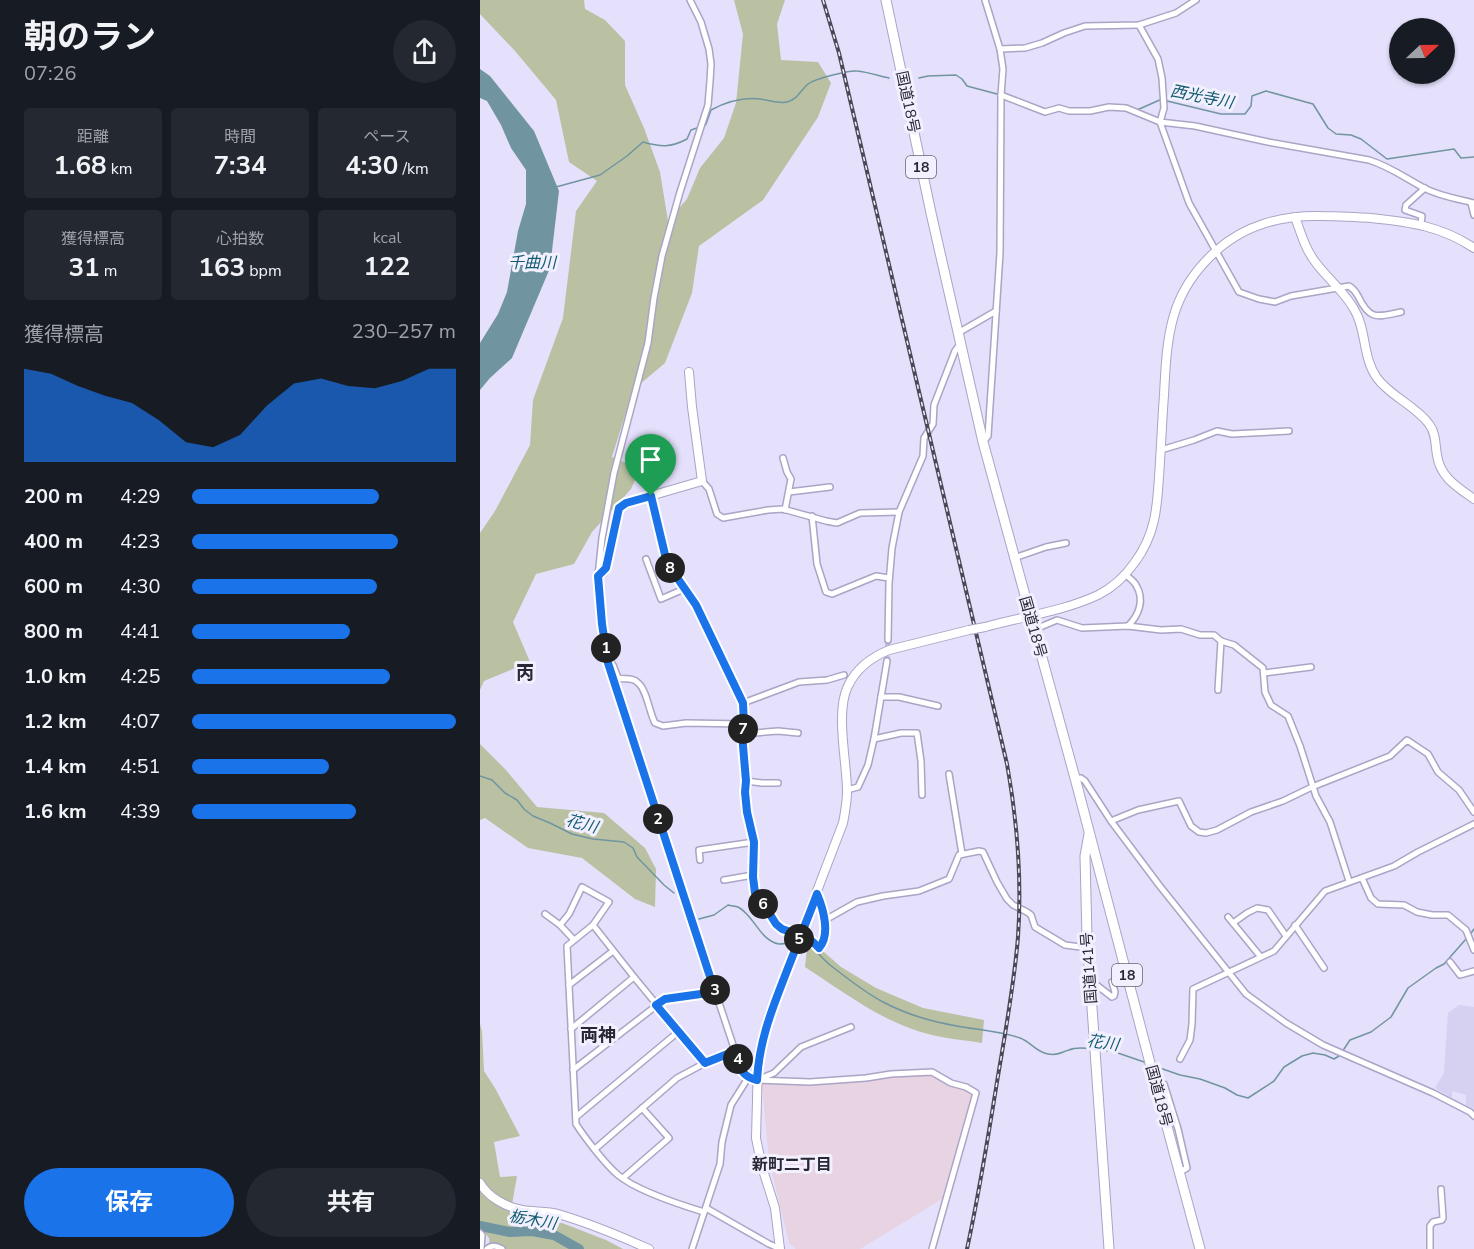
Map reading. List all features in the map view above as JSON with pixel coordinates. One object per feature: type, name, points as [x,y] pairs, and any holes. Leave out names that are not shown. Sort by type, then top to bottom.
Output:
[{"type":"highway","name":"国道18号","points":[[886,0],[982,442],[1075,778],[1200,1249]]},
{"type":"highway","name":"国道141号","points":[[1089,832],[1085,849],[1088,948],[1109,1249]]},
{"type":"highway","points":[[1085,868],[1099,868]]},
{"type":"main road","points":[[480,1183],[483,1189],[497,1201],[519,1209],[556,1214],[650,1249]]},
{"type":"street","points":[[690,0],[706,36],[711,64],[708,105],[662,256],[648,342],[614,473],[602,538],[598,576],[608,663],[742,1072],[748,1078],[757,1080],[810,1082],[932,1072],[976,1093],[932,1249]]},
{"type":"street","points":[[982,442],[988,436],[1000,253],[1003,69],[1000,49],[985,0]]},
{"type":"street","points":[[1000,49],[1025,48],[1085,26],[1139,25],[1176,13],[1196,0]]},
{"type":"street","points":[[1139,25],[1158,59],[1164,108],[1160,122],[1189,203],[1239,292],[1275,302],[1291,296],[1349,286],[1354,288],[1364,309],[1371,315],[1382,316],[1401,312]]},
{"type":"street","points":[[1001,95],[1045,112],[1059,108],[1069,111],[1090,111],[1109,107],[1126,108],[1160,122],[1196,126],[1251,139],[1369,160],[1382,164],[1425,188],[1473,203],[1474,215]]},
{"type":"street","points":[[1421,224],[1422,216],[1407,212],[1405,208],[1406,204],[1425,188]]},
{"type":"street","points":[[780,1249],[775,1208],[762,1167],[756,1138],[757,1080],[761,1046],[768,1020],[843,824],[847,790],[842,710],[848,686],[857,673],[870,660],[889,650],[1070,605],[1098,595],[1110,588],[1135,564],[1154,526],[1156,513],[1165,362],[1171,323],[1178,302],[1191,279],[1204,262],[1226,243],[1246,230],[1267,222],[1315,215],[1421,224],[1443,231],[1474,248]]},
{"type":"street","points":[[1295,217],[1312,258],[1357,313],[1366,354],[1376,377],[1429,424],[1435,437],[1442,472],[1456,487],[1474,499]]},
{"type":"street","points":[[957,333],[996,310]]},
{"type":"street","points":[[888,640],[889,578],[899,512],[923,456],[924,438],[933,424],[934,405],[960,344]]},
{"type":"street","points":[[690,372],[692,407],[702,482],[710,489],[717,514],[723,518],[768,510],[785,510],[837,523],[860,513],[899,512]]},
{"type":"street","points":[[1161,450],[1217,431],[1232,434],[1289,431]]},
{"type":"street","points":[[783,458],[791,479],[785,510]]},
{"type":"street","points":[[598,576],[606,568],[619,508],[626,503],[702,482]]},
{"type":"street","points":[[789,492],[830,487]]},
{"type":"street","points":[[651,496],[667,563],[696,605],[743,703],[745,792],[754,842],[753,886],[755,893],[776,924],[800,938],[813,942],[819,948],[823,944],[825,920],[817,894]]},
{"type":"street","points":[[812,516],[817,564],[826,592],[832,594],[876,576],[889,578]]},
{"type":"street","points":[[1014,558],[1066,543]]},
{"type":"street","points":[[646,559],[661,598],[684,589]]},
{"type":"street","points":[[1125,574],[1136,584],[1140,595],[1140,607],[1136,618],[1128,626]]},
{"type":"street","points":[[1033,630],[1057,620],[1082,628],[1128,626],[1161,630],[1181,629],[1200,635],[1214,635],[1221,641],[1233,645],[1263,668],[1265,692],[1271,705],[1288,716],[1312,787],[1330,822],[1349,881]]},
{"type":"street","points":[[1218,690],[1221,641]]},
{"type":"street","points":[[847,790],[858,787],[868,765],[887,661]]},
{"type":"street","points":[[608,663],[614,665],[618,678],[636,680],[643,689],[656,723],[663,726],[686,723],[744,724]]},
{"type":"street","points":[[1264,673],[1311,667]]},
{"type":"street","points":[[743,703],[799,682],[827,680],[844,675]]},
{"type":"street","points":[[881,697],[899,697],[938,706]]},
{"type":"street","points":[[742,734],[777,731],[798,733]]},
{"type":"street","points":[[874,739],[901,733],[917,733],[922,795]]},
{"type":"street","points":[[1111,821],[1138,810],[1179,801],[1191,826],[1199,832],[1217,830],[1251,812],[1390,756],[1407,740],[1428,754],[1438,772],[1459,790],[1474,812]]},
{"type":"street","points":[[949,774],[962,855]]},
{"type":"street","points":[[1075,778],[1085,781],[1111,821],[1246,994],[1323,1045],[1433,1093],[1474,1116]]},
{"type":"street","points":[[746,781],[778,783]]},
{"type":"street","points":[[1180,1059],[1190,1040],[1193,989],[1274,951],[1325,891],[1394,866],[1474,824]]},
{"type":"street","points":[[700,860],[699,850],[754,842]]},
{"type":"street","points":[[825,920],[857,902],[919,891],[949,879],[959,855],[980,851],[983,852],[1007,899],[1031,915],[1035,927],[1065,945],[1088,948]]},
{"type":"street","points":[[724,880],[753,875]]},
{"type":"street","points":[[1362,878],[1371,898],[1378,904],[1404,905],[1417,912],[1448,915],[1466,930],[1474,950]]},
{"type":"street","points":[[560,925],[569,914],[582,887],[609,902],[593,925],[567,946],[576,1124],[587,1140],[623,1178],[648,1191],[705,1210],[780,1249]]},
{"type":"street","points":[[1233,923],[1257,908],[1268,910],[1286,936]]},
{"type":"street","points":[[545,914],[560,925],[574,940]]},
{"type":"street","points":[[1228,917],[1260,957]]},
{"type":"street","points":[[593,925],[705,1063]]},
{"type":"street","points":[[1295,925],[1324,968]]},
{"type":"street","points":[[569,986],[613,951]]},
{"type":"street","points":[[1450,962],[1460,975],[1474,971]]},
{"type":"street","points":[[571,1029],[634,977]]},
{"type":"street","points":[[1090,980],[1112,997],[1115,992],[1112,982],[1128,977]]},
{"type":"street","points":[[573,1070],[665,999],[715,992]]},
{"type":"street","points":[[757,1080],[774,1073],[801,1047],[851,1027]]},
{"type":"street","points":[[576,1117],[678,1032]]},
{"type":"street","points":[[595,1149],[677,1078],[735,1051]]},
{"type":"street","points":[[693,1249],[720,1164],[722,1142],[731,1105],[748,1078]]},
{"type":"street","points":[[623,1178],[669,1138],[642,1108]]},
{"type":"street","points":[[1430,1249],[1430,1226],[1433,1222],[1443,1218],[1441,1189]]},
{"type":"street","points":[[480,1233],[482,1235],[481,1249]]},
{"type":"street","points":[[487,1249],[492,1246],[502,1249]]},
{"type":"shaded area","points":[[1459,1005],[1474,1007],[1474,1109],[1466,1105],[1466,1095],[1452,1091],[1452,1098],[1435,1088],[1444,1073],[1448,1013]]},
{"type":"shaded area","points":[[932,1072],[976,1093],[947,1196],[860,1249],[796,1249],[789,1243],[769,1161],[762,1084],[757,1080],[825,1080]]},
{"type":"green space","points":[[480,0],[584,0],[585,9],[605,20],[625,41],[625,85],[660,172],[668,221],[687,199],[700,168],[724,138],[736,103],[743,34],[734,0],[785,0],[777,24],[781,60],[818,62],[831,83],[818,117],[763,200],[699,246],[692,293],[665,363],[633,390],[612,457],[640,469],[631,489],[592,532],[574,564],[536,574],[513,622],[530,662],[484,681],[480,690],[480,533],[495,511],[530,445],[533,400],[563,318],[576,211],[597,181],[569,162],[556,100],[480,14]]},
{"type":"green space","points":[[480,744],[506,770],[537,807],[604,813],[645,848],[656,869],[655,907],[635,899],[582,858],[528,848],[485,818],[480,820]]},
{"type":"green space","points":[[808,938],[841,967],[876,988],[923,1008],[984,1020],[982,1043],[915,1030],[866,1007],[805,967]]},
{"type":"green space","points":[[480,1024],[484,1071],[520,1136],[494,1142],[500,1177],[517,1176],[511,1210],[516,1223],[562,1223],[623,1249],[490,1249],[489,1238],[480,1227]]},
{"type":"water","name":"千曲川","points":[[480,69],[490,76],[534,131],[559,191],[550,268],[512,358],[480,390],[480,343],[498,314],[507,292],[518,231],[526,204],[526,170],[511,148],[487,101],[480,98]]},
{"type":"waterway","name":"西光寺川","points":[[702,129],[711,110],[734,101],[747,99],[791,101],[811,82],[853,71],[889,78]]},
{"type":"waterway","name":"西光寺川","points":[[919,78],[956,75],[967,86],[997,94]]},
{"type":"waterway","name":"西光寺川","points":[[1167,101],[1221,114],[1245,114],[1251,106],[1252,96],[1266,91],[1313,104],[1328,128],[1336,134],[1351,135],[1361,139],[1387,159],[1454,149],[1461,158],[1474,157]]},
{"type":"waterway","name":"西光寺川","points":[[1137,110],[1162,99]]},
{"type":"waterway","name":"西光寺川","points":[[1086,114],[1096,112]]},
{"type":"waterway","name":"西光寺川","points":[[1066,113],[1078,113]]},
{"type":"waterway","name":"西光寺川","points":[[556,187],[600,175],[643,142],[660,146],[675,144],[687,139],[691,130],[697,128]]},
{"type":"waterway","name":"花川","points":[[480,776],[492,780],[533,816],[572,834],[624,842],[633,848],[637,857],[674,893]]},
{"type":"waterway","name":"花川","points":[[699,919],[714,915],[728,905],[737,907],[744,911],[772,942],[779,944],[794,942]]},
{"type":"waterway","name":"花川","points":[[1469,936],[1474,929]]},
{"type":"waterway","name":"花川","points":[[1342,1052],[1350,1040],[1371,1032],[1391,1017],[1408,988],[1444,964],[1466,939]]},
{"type":"waterway","name":"花川","points":[[802,943],[869,994],[910,1014],[929,1020],[1012,1036],[1048,1054],[1078,1048],[1092,1049]]},
{"type":"waterway","name":"花川","points":[[1100,1050],[1112,1051],[1147,1063]]},
{"type":"waterway","name":"花川","points":[[1154,1066],[1200,1079],[1248,1098],[1274,1081],[1284,1067],[1302,1056],[1313,1053],[1334,1059],[1339,1056]]},
{"type":"waterway","name":"栃木川","points":[[480,1226],[510,1232],[532,1231],[554,1235],[579,1249]]},
{"type":"tunnel","points":[[887,661],[888,640]]},
{"type":"railway","points":[[823,0],[839,53],[1007,764],[1014,807],[1019,894],[1016,955],[987,1145],[967,1249]]},
{"type":"district","name":"丙","points":[[525,673]]},
{"type":"district","name":"両神","points":[[598,1035]]},
{"type":"district","name":"新町二丁目","points":[[792,1164]]},
{"type":"route","points":[[651,496],[626,503],[619,508],[617,513],[606,568],[598,576],[602,624],[608,663],[715,992],[665,999],[656,1005],[705,1063],[735,1051],[742,1072],[748,1078],[757,1080],[758,1062],[768,1020],[792,957],[801,935],[817,894],[825,920],[823,944],[819,948],[808,938],[801,935],[782,929],[776,924],[755,893],[753,886],[754,842],[745,792],[743,703],[696,605],[667,563],[651,496]]}]
